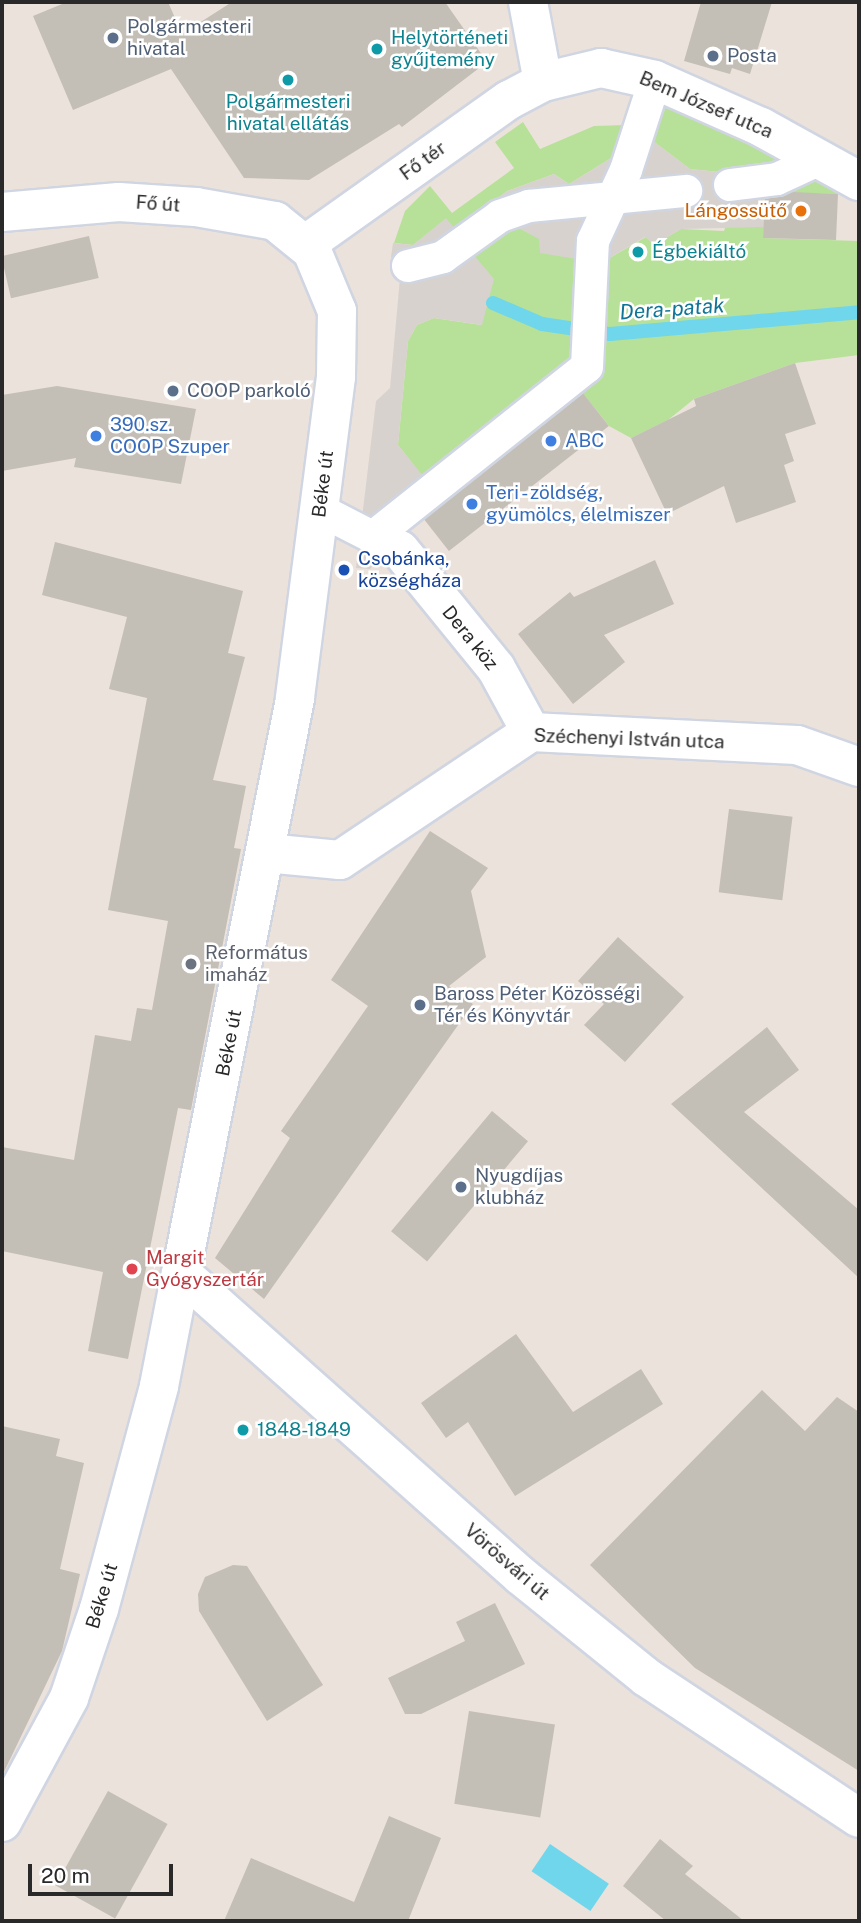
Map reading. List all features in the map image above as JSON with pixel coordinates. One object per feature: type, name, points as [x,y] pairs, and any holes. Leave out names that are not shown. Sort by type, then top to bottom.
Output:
[{"type":"main road","points":[[528,2],[543,82]]},
{"type":"main road","name":"Bem József utca","points":[[543,82],[601,68],[655,80],[820,159],[859,181]]},
{"type":"main road","name":"Fő tér","points":[[306,244],[499,106],[543,82]]},
{"type":"main road","name":"Fő út","points":[[2,212],[119,202],[196,207],[275,221],[306,244]]},
{"type":"main road","name":"Béke út","points":[[2,1822],[69,1698],[99,1609],[159,1387],[267,853],[320,510],[337,377],[337,310],[324,272],[306,244]]},
{"type":"main road","name":"Dera köz","points":[[386,543],[496,668],[531,732]]},
{"type":"main road","name":"Széchenyi István utca","points":[[267,853],[340,860],[531,732],[797,745],[859,767]]},
{"type":"main road","name":"Vörösvári út","points":[[181,1273],[521,1576],[646,1677],[859,1818]]},
{"type":"street","points":[[320,510],[386,543],[587,367],[593,241],[614,200],[655,80]]},
{"type":"street","points":[[730,185],[777,179],[820,159]]},
{"type":"street","points":[[408,266],[443,257],[510,211],[686,191]]},
{"type":"green space","points":[[663,99],[750,138],[839,188],[838,194],[765,192],[730,173],[690,169],[653,141]]},
{"type":"green space","points":[[523,122],[540,149],[594,126],[627,125],[621,152],[569,184],[554,174],[507,191],[455,231],[446,219],[413,245],[394,243],[405,211],[430,186],[452,213],[514,168],[495,142]]},
{"type":"green space","points":[[511,224],[581,260],[582,351],[427,482],[398,445],[408,341],[417,325],[434,318],[481,325],[473,254]]},
{"type":"green space","points":[[726,225],[764,227],[763,238],[859,241],[859,355],[795,363],[694,399],[668,420],[631,438],[609,426],[579,388],[601,263],[646,237],[654,245],[681,229],[724,231]]},
{"type":"shaded area","points":[[663,99],[653,141],[690,169],[730,173],[765,192],[764,227],[681,229],[654,245],[645,237],[601,263],[540,253],[539,239],[511,224],[473,254],[494,279],[482,325],[434,318],[417,325],[408,341],[398,445],[427,481],[419,515],[370,569],[356,568],[376,401],[390,388],[401,267],[391,257],[393,243],[413,245],[446,218],[456,230],[507,191],[554,174],[569,184],[621,152]]},
{"type":"water","points":[[550,1844],[609,1884],[590,1911],[532,1871]]},
{"type":"building","points":[[67,2],[168,2],[182,34],[232,2],[445,2],[487,62],[402,127],[399,124],[309,180],[244,178],[171,69],[73,110],[33,16]]},
{"type":"building","points":[[701,2],[772,2],[750,74],[732,68],[730,74],[684,61]]},
{"type":"building","name":"Lángossütő","points":[[792,192],[838,194],[836,240],[763,238],[765,199]]},
{"type":"building","points":[[89,236],[99,278],[11,298],[2,256]]},
{"type":"building","points":[[795,363],[816,424],[785,434],[794,461],[784,465],[796,502],[736,523],[724,486],[667,514],[631,438],[696,406],[694,399]]},
{"type":"building","name":"390.sz. COOP Szuper","points":[[57,386],[196,409],[181,484],[74,467],[76,458],[2,471],[2,395]]},
{"type":"building","points":[[583,393],[609,426],[449,551],[423,518]]},
{"type":"building","points":[[55,542],[243,591],[228,653],[245,657],[213,780],[246,786],[234,848],[241,849],[191,1110],[178,1108],[128,1359],[88,1351],[103,1272],[2,1251],[2,1147],[74,1160],[95,1035],[131,1041],[137,1008],[152,1010],[168,921],[108,910],[147,698],[109,689],[127,617],[42,595]]},
{"type":"building","points":[[655,560],[674,604],[604,635],[625,662],[573,704],[518,634],[570,592],[574,597]]},
{"type":"building","points":[[729,809],[793,817],[782,900],[719,892]]},
{"type":"building","name":"Baross Péter Közösségi Tér és Könyvtár","points":[[430,831],[488,868],[471,891],[486,957],[449,986],[473,1004],[264,1299],[215,1258],[290,1138],[281,1131],[368,1006],[331,980]]},
{"type":"building","points":[[618,937],[684,997],[625,1062],[584,1025],[604,1004],[578,981]]},
{"type":"building","points":[[767,1027],[799,1070],[744,1112],[859,1210],[859,1278],[671,1104]]},
{"type":"building","name":"Nyugdíjas klubház","points":[[492,1111],[528,1141],[427,1261],[391,1231]]},
{"type":"building","points":[[516,1334],[573,1412],[641,1369],[663,1404],[515,1496],[468,1422],[446,1438],[421,1403]]},
{"type":"building","points":[[762,1390],[805,1431],[837,1397],[859,1412],[859,1771],[695,1668],[590,1565]]},
{"type":"building","points":[[2,1426],[60,1439],[56,1456],[84,1463],[60,1569],[80,1574],[62,1651],[2,1776]]},
{"type":"building","points":[[233,1565],[247,1566],[323,1685],[267,1721],[199,1611],[198,1594],[205,1577]]},
{"type":"building","points":[[495,1603],[525,1664],[421,1714],[405,1714],[388,1678],[465,1641],[456,1622]]},
{"type":"building","points":[[469,1711],[555,1725],[540,1817],[454,1804]]},
{"type":"building","points":[[108,1791],[167,1824],[115,1918],[56,1885]]},
{"type":"building","points":[[389,1816],[441,1838],[408,1921],[224,1921],[251,1858],[354,1902]]},
{"type":"building","points":[[660,1839],[693,1866],[685,1874],[744,1921],[666,1921],[623,1886]]},
{"type":"waterway","name":"Dera-patak","points":[[493,303],[542,324],[610,334],[859,312]]},
{"type":"place","name":"Polgármesteri hivatal","points":[[113,38]]},
{"type":"place","name":"Helytörténeti gyűjtemény","points":[[377,49]]},
{"type":"place","name":"Posta","points":[[713,56]]},
{"type":"place","name":"Polgármesteri hivatal ellátás","points":[[288,80]]},
{"type":"place","name":"Lángossütő","points":[[801,211]]},
{"type":"place","name":"Égbekiáltó","points":[[638,252]]},
{"type":"place","name":"COOP parkoló","points":[[173,391]]},
{"type":"place","name":"390.sz. COOP Szuper","points":[[96,436]]},
{"type":"place","name":"ABC","points":[[551,441]]},
{"type":"place","name":"Teri - zöldség, gyümölcs, élelmiszer","points":[[472,504]]},
{"type":"place","name":"Csobánka, községháza","points":[[344,570]]},
{"type":"place","name":"Református imaház","points":[[191,964]]},
{"type":"place","name":"Baross Péter Közösségi Tér és Könyvtár","points":[[420,1005]]},
{"type":"place","name":"Nyugdíjas klubház","points":[[461,1187]]},
{"type":"place","name":"Margit Gyógyszertár","points":[[132,1269]]},
{"type":"place","name":"1848-1849","points":[[243,1430]]}]
